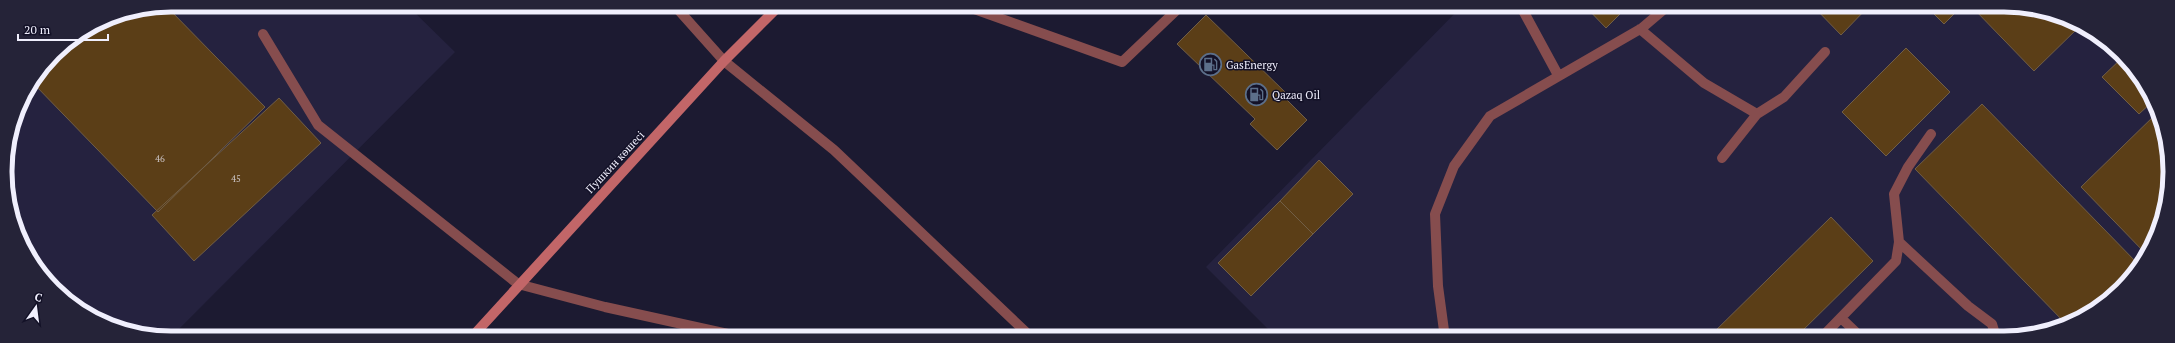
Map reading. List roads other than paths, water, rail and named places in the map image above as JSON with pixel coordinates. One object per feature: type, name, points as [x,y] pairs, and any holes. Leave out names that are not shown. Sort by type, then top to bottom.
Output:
[{"type":"main road","name":"Пушкин көшесі","points":[[476,331],[724,61],[773,12]]},
{"type":"street","points":[[680,12],[724,61],[834,150],[1025,331]]},
{"type":"street","points":[[983,12],[1122,62],[1175,12]]},
{"type":"street","points":[[1524,12],[1558,75]]},
{"type":"street","points":[[1444,331],[1438,286],[1434,214],[1454,166],[1490,116],[1558,75],[1640,29],[1661,12]]},
{"type":"street","points":[[1640,29],[1704,83],[1758,114]]},
{"type":"street","points":[[263,34],[318,125],[518,284],[605,308],[713,331]]},
{"type":"street","points":[[1722,158],[1758,114],[1784,97],[1825,52]]},
{"type":"street","points":[[1828,331],[1896,261],[1899,242],[1894,194],[1908,167],[1931,134]]},
{"type":"street","points":[[1899,242],[1968,306],[1992,324],[1994,331]]},
{"type":"street","points":[[1841,318],[1855,331]]},
{"type":"place","name":"GasEnergy","points":[[1211,65]]},
{"type":"place","name":"Qazaq Oil","points":[[1256,95]]}]
